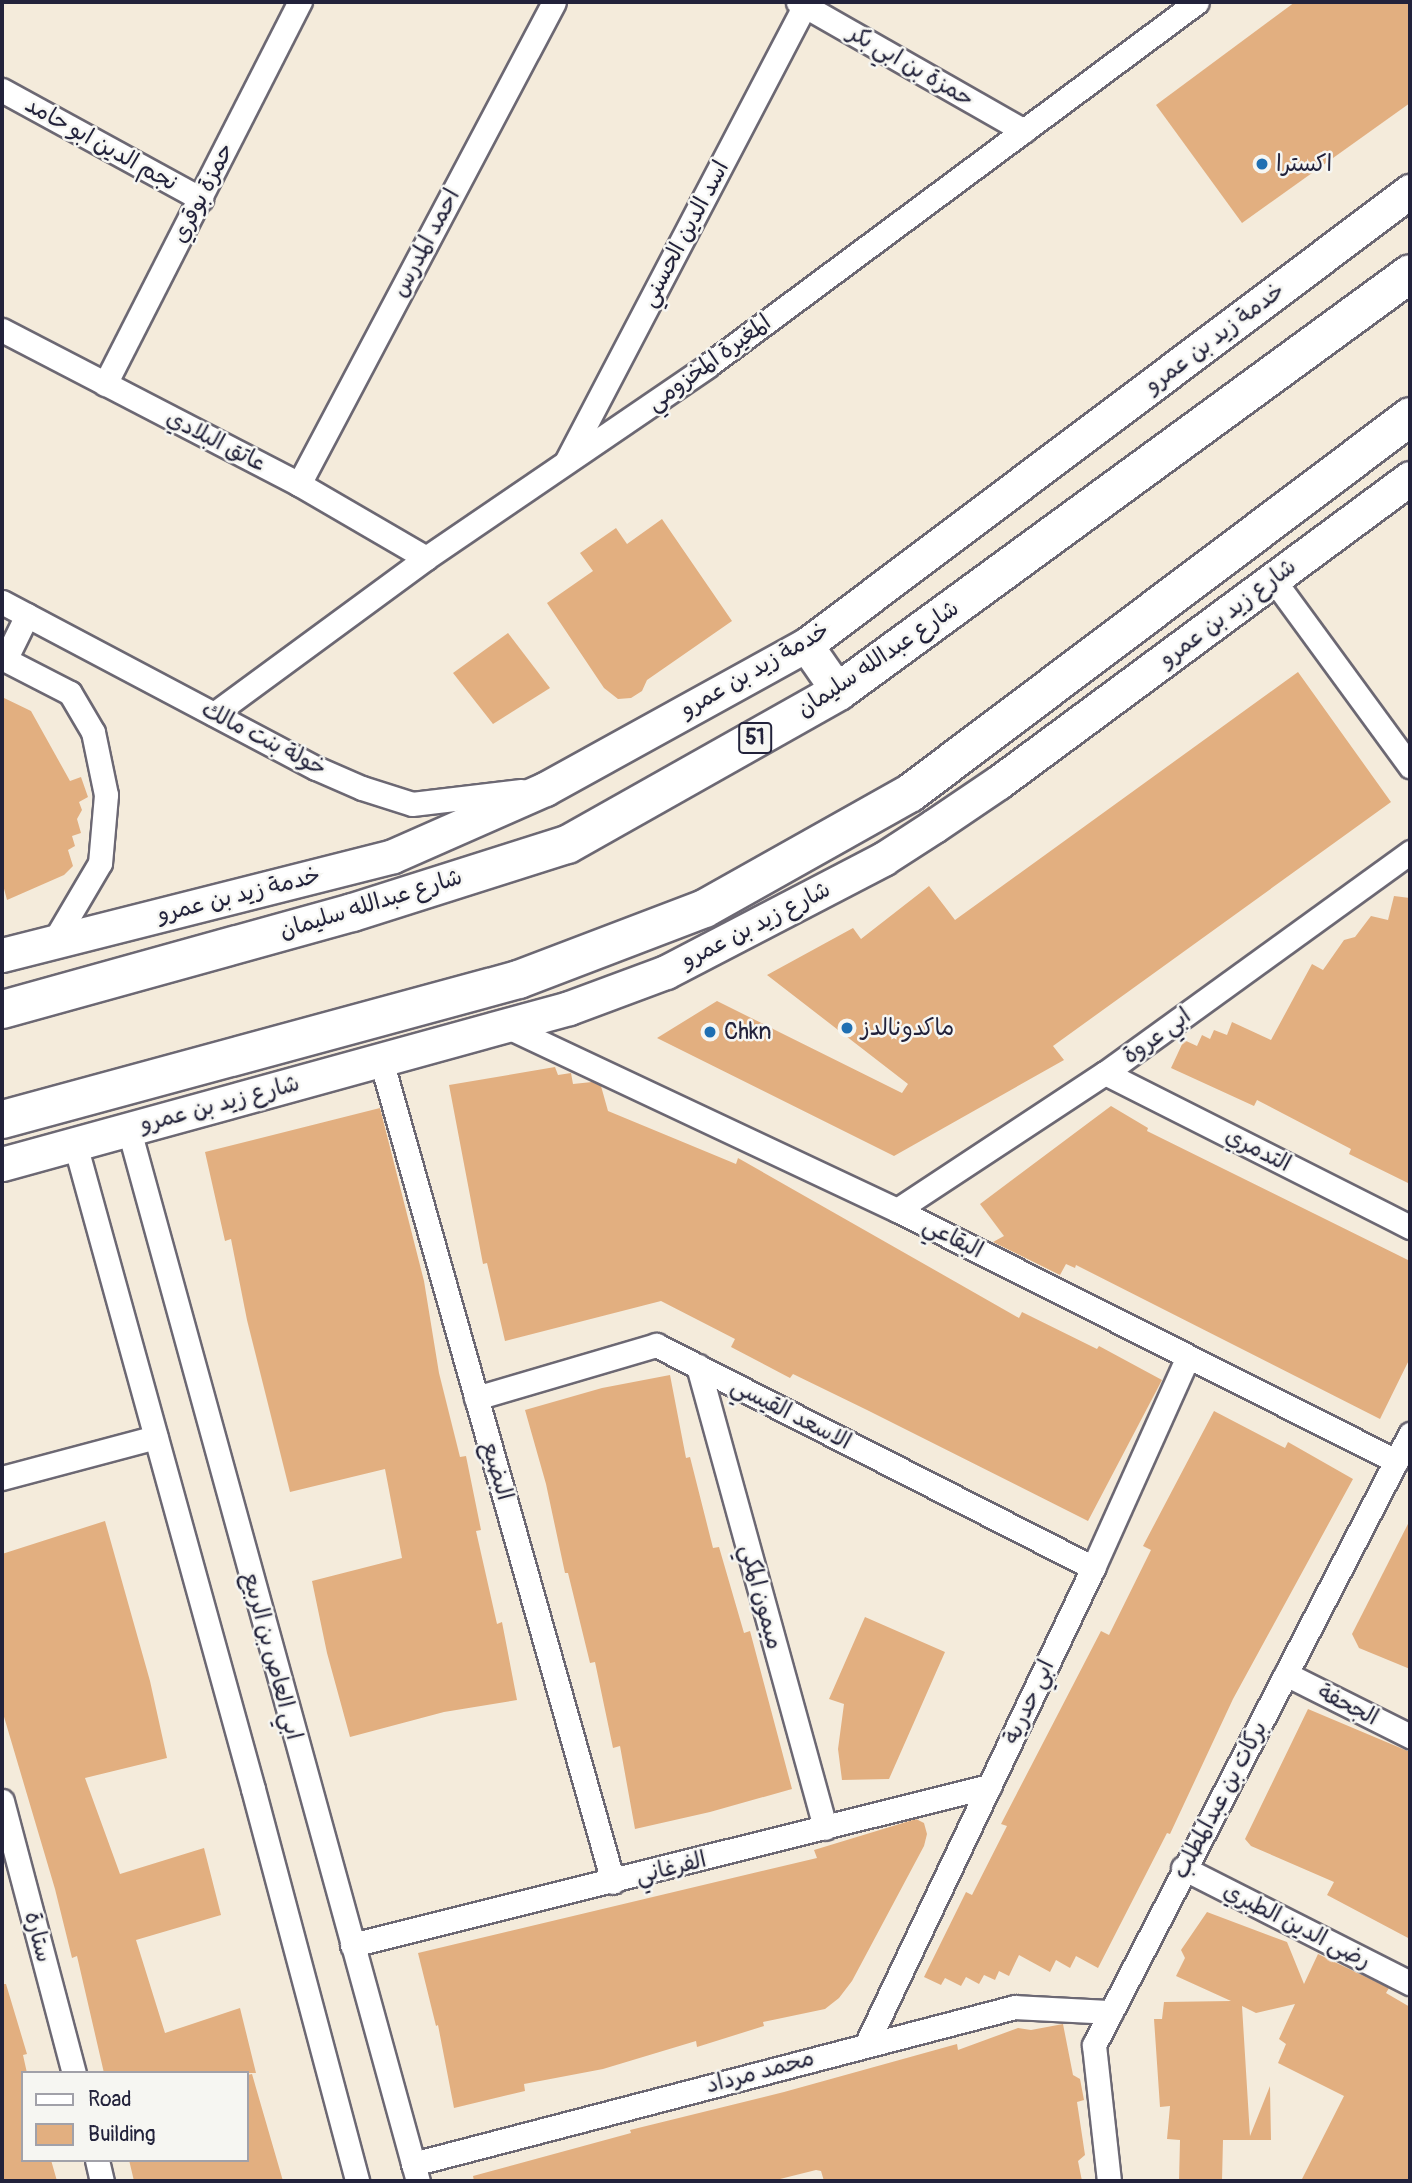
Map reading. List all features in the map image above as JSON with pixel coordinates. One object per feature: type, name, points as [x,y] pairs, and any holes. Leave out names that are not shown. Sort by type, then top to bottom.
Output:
[{"type":"main road","name":"خدمة زيد بن عمرو","points":[[2,955],[393,856],[545,789],[806,645],[1410,191]]},
{"type":"main road","name":"شارع عبدالله سليمان","points":[[2,1010],[352,912],[567,844],[838,691],[1410,274]]},
{"type":"main road","points":[[2,1119],[518,979],[704,908],[909,793],[1410,416]]},
{"type":"main road","name":"شارع زيد بن عمرو","points":[[2,1164],[569,1008],[666,972],[883,859],[934,826],[999,782],[1410,478]]},
{"type":"main road","points":[[806,645],[838,691]]},
{"type":"main road","points":[[909,793],[934,826]]},
{"type":"street","name":"حمزة بوقري","points":[[105,384],[300,2]]},
{"type":"street","name":"احمد المدرس","points":[[299,484],[554,2]]},
{"type":"street","name":"المغيرة المخزومي","points":[[214,714],[426,558],[707,366],[1197,2]]},
{"type":"street","name":"حمزة بن ابي بكر","points":[[802,4],[1024,131]]},
{"type":"street","name":"اسد الدين الحسني","points":[[565,463],[802,4]]},
{"type":"street","name":"نجم الدين ابو حامد","points":[[2,90],[201,198]]},
{"type":"street","name":"عاتق البلادي","points":[[2,330],[299,484],[426,558]]},
{"type":"street","points":[[1273,579],[1410,766]]},
{"type":"street","name":"خولة بنت مالك","points":[[2,602],[316,768],[362,788],[412,804],[545,789]]},
{"type":"street","points":[[27,615],[3,659],[70,693],[93,732],[106,795],[100,863],[54,941]]},
{"type":"street","name":"ابي عروة","points":[[897,1210],[1105,1073],[1410,852]]},
{"type":"street","name":"البقاعي","points":[[506,1026],[897,1210],[1396,1461]]},
{"type":"street","name":"البضيع","points":[[381,1060],[614,1882]]},
{"type":"street","name":"التدمري","points":[[1105,1073],[1410,1227]]},
{"type":"street","name":"ابي العاص بن الربيع","points":[[129,1130],[415,2172]]},
{"type":"street","points":[[75,1144],[357,2181]]},
{"type":"street","name":"الاسعد القيسي","points":[[477,1398],[656,1345],[1093,1568]]},
{"type":"street","name":"ابي حدرية","points":[[866,2045],[1093,1568],[1188,1357]]},
{"type":"street","name":"ميمون المكي","points":[[698,1366],[825,1828]]},
{"type":"street","name":"بركات بن عبدالمطلب","points":[[1109,2181],[1094,2045],[1183,1868],[1410,1434]]},
{"type":"street","points":[[2,1478],[156,1437]]},
{"type":"street","name":"الجحفة","points":[[1286,1674],[1410,1736]]},
{"type":"street","name":"الفرغاني","points":[[352,1945],[614,1882],[989,1786]]},
{"type":"street","name":"ستارة","points":[[2,1801],[73,2071]]},
{"type":"street","name":"رضى الدين الطبري","points":[[1183,1868],[1410,1983]]},
{"type":"street","name":"محمد مرداد","points":[[415,2172],[866,2045],[1015,2007],[1111,2012]]},
{"type":"street","points":[[97,2162],[102,2181]]},
{"type":"building","name":"اكسترا","points":[[1295,2],[1410,2],[1410,103],[1242,223],[1156,105]]},
{"type":"building","points":[[662,519],[732,621],[647,680],[642,691],[631,698],[618,699],[604,688],[547,603],[593,571],[580,553],[616,528],[627,544]]},
{"type":"building","points":[[508,633],[550,688],[493,724],[453,673]]},
{"type":"building","points":[[1298,672],[1391,802],[1053,1046],[1064,1060],[894,1156],[657,1038],[717,1001],[902,1093],[908,1084],[767,975],[853,928],[861,939],[929,886],[955,920]]},
{"type":"building","points":[[2,697],[31,711],[70,781],[81,777],[88,797],[79,802],[82,810],[77,819],[81,833],[72,836],[75,846],[68,850],[73,866],[64,875],[7,900],[2,881]]},
{"type":"building","points":[[1394,896],[1410,898],[1410,1184],[1349,1154],[1351,1149],[1257,1100],[1254,1106],[1171,1068],[1184,1040],[1197,1046],[1202,1035],[1210,1039],[1214,1030],[1227,1035],[1232,1022],[1271,1040],[1312,964],[1323,970],[1344,940],[1355,937],[1371,916],[1388,920]]},
{"type":"building","points":[[555,1067],[558,1075],[571,1073],[573,1084],[592,1082],[601,1086],[608,1111],[736,1164],[738,1158],[1019,1318],[1022,1312],[1097,1349],[1099,1346],[1162,1380],[1088,1521],[793,1374],[790,1378],[731,1347],[735,1339],[661,1301],[505,1341],[487,1263],[483,1264],[449,1085]]},
{"type":"building","points":[[1111,1106],[1148,1128],[1147,1131],[1410,1261],[1410,1358],[1380,1419],[1076,1265],[1075,1268],[1066,1264],[1060,1275],[993,1242],[1004,1236],[980,1204]]},
{"type":"building","points":[[380,1108],[424,1281],[439,1373],[460,1457],[466,1456],[481,1530],[476,1531],[497,1624],[502,1622],[517,1700],[444,1712],[350,1737],[327,1653],[312,1581],[402,1558],[385,1469],[290,1492],[247,1320],[231,1239],[225,1241],[205,1152]]},
{"type":"building","points":[[670,1375],[686,1458],[690,1457],[713,1548],[719,1547],[744,1633],[750,1631],[792,1789],[635,1829],[620,1746],[613,1748],[595,1662],[590,1663],[568,1573],[565,1573],[546,1484],[525,1410],[602,1388]]},
{"type":"building","points":[[1214,1411],[1285,1448],[1288,1442],[1353,1479],[1233,1699],[1170,1834],[1167,1833],[1098,1968],[1076,1956],[1070,1968],[1056,1960],[1050,1972],[1019,1955],[1009,1976],[999,1971],[995,1980],[984,1975],[979,1984],[966,1977],[961,1986],[945,1978],[941,1985],[924,1977],[966,1892],[972,1895],[1007,1826],[1001,1824],[1101,1631],[1109,1635],[1151,1550],[1143,1546]]},
{"type":"building","points":[[1410,1520],[1410,1669],[1359,1648],[1352,1634]]},
{"type":"building","points":[[105,1521],[150,1681],[167,1758],[85,1778],[120,1874],[204,1848],[221,1915],[136,1940],[165,2033],[240,2008],[256,2073],[104,2071],[77,1956],[72,1958],[55,1889],[2,1710],[2,1554]]},
{"type":"building","points":[[865,1617],[945,1652],[889,1779],[842,1780],[838,1749],[844,1704],[829,1699]]},
{"type":"building","points":[[1308,1709],[1410,1752],[1410,1939],[1327,1895],[1334,1882],[1251,1846],[1245,1839]]},
{"type":"building","points":[[916,1819],[924,1823],[927,1834],[924,1846],[852,1981],[839,1998],[825,2009],[763,2022],[764,2026],[697,2047],[696,2041],[603,2069],[524,2084],[525,2091],[454,2108],[438,2025],[436,2026],[418,1953],[817,1858],[814,1850]]},
{"type":"building","points":[[1207,1912],[1287,1942],[1304,1984],[1318,1954],[1389,1988],[1386,1993],[1410,2007],[1410,2181],[1301,2181],[1344,2096],[1278,2063],[1286,2044],[1279,2039],[1295,2004],[1256,2013],[1242,2006],[1250,2136],[1270,2086],[1271,2140],[1223,2140],[1222,2181],[1179,2181],[1180,2140],[1167,2139],[1170,2106],[1160,2107],[1154,2019],[1162,2019],[1164,2002],[1231,2001],[1176,1976],[1185,1958],[1181,1950]]},
{"type":"building","points":[[2,1984],[6,1984],[27,2054],[23,2055],[27,2071],[21,2071],[21,2162],[52,2162],[57,2181],[2,2181]]},
{"type":"building","points":[[1063,2024],[1073,2075],[1080,2079],[1084,2100],[1077,2102],[1085,2155],[1078,2161],[1082,2181],[824,2181],[821,2171],[816,2170],[772,2181],[474,2181],[473,2176],[631,2133],[630,2130],[784,2092],[957,2044],[958,2050],[1018,2028],[1031,2030]]},
{"type":"building","points":[[252,2074],[283,2181],[134,2181],[129,2162],[248,2162],[248,2075]]},
{"type":"place","name":"اكسترا","points":[[1262,164]]},
{"type":"place","name":"ماكدونالدز","points":[[847,1028]]},
{"type":"place","name":"Chkn","points":[[710,1032]]}]
